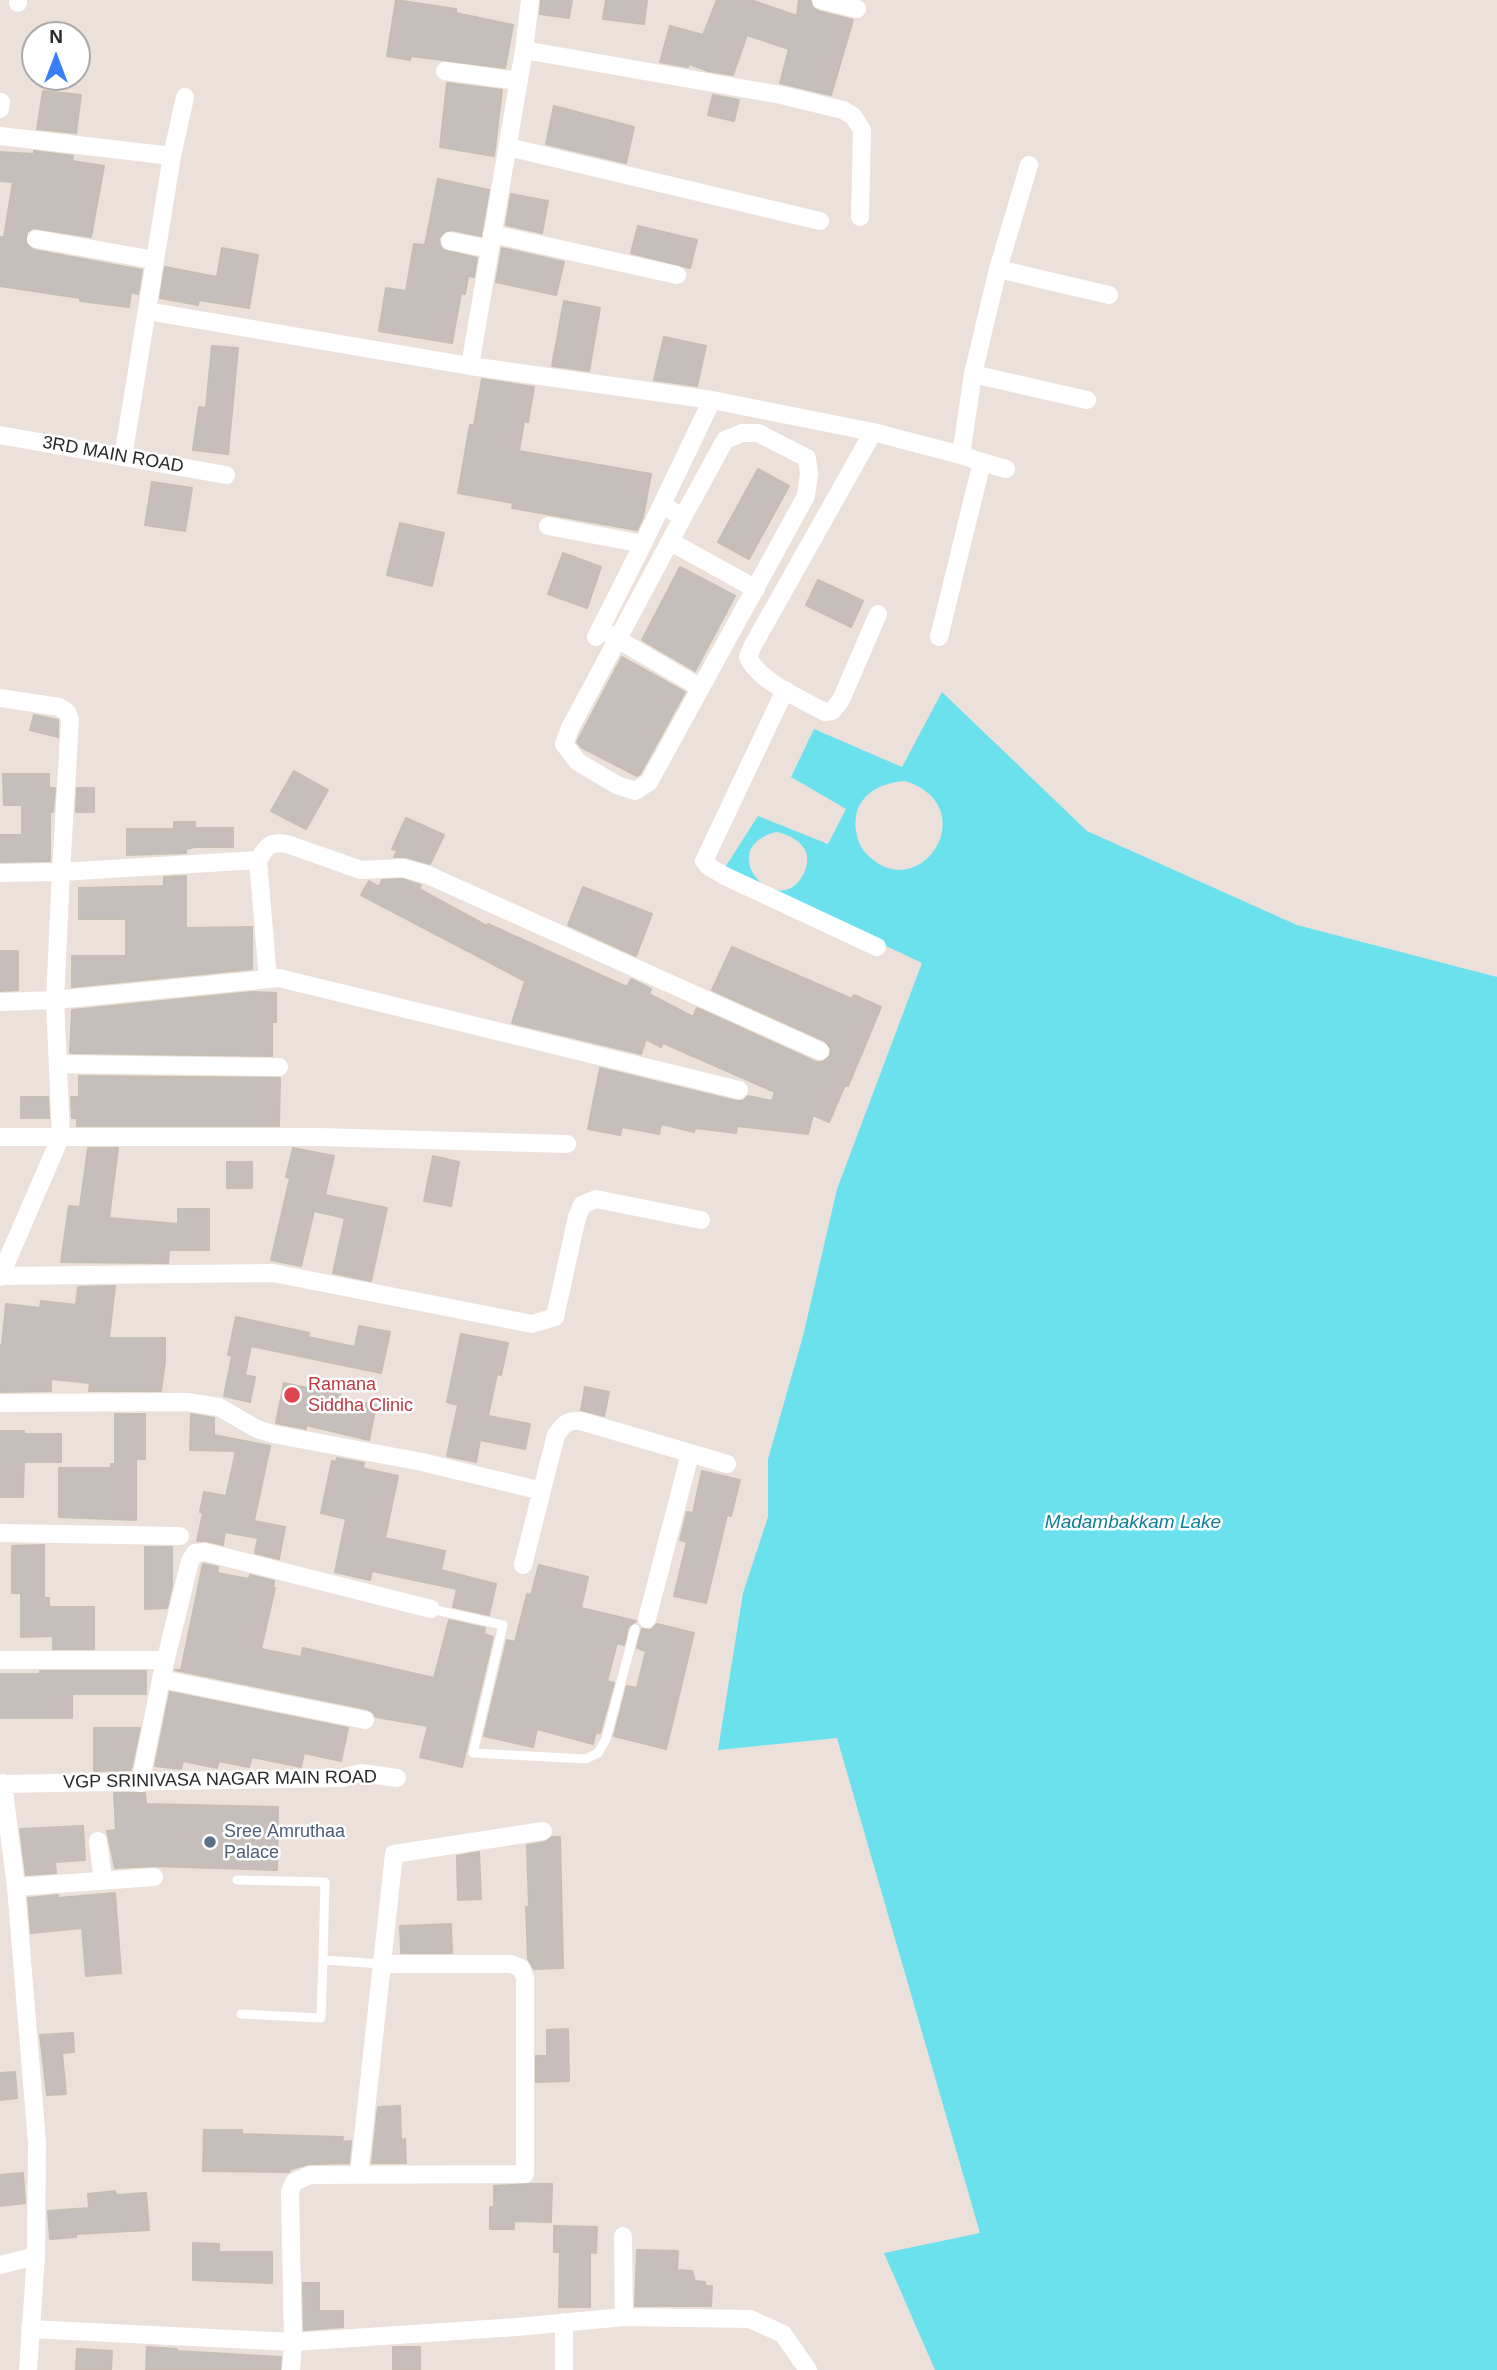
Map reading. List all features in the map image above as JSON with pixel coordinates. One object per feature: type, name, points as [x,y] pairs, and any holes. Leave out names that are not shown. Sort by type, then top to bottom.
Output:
[{"type":"street","points":[[470,366],[519,81],[530,0]]},
{"type":"street","points":[[821,0],[858,9]]},
{"type":"street","points":[[524,50],[781,95],[843,110],[853,116],[862,130],[860,217]]},
{"type":"street","points":[[445,71],[519,81]]},
{"type":"street","points":[[123,457],[184,97]]},
{"type":"street","points":[[0,136],[172,156]]},
{"type":"street","points":[[508,147],[820,221]]},
{"type":"street","points":[[961,455],[973,374],[998,269],[1029,165]]},
{"type":"street","points":[[36,239],[155,260]]},
{"type":"street","points":[[450,241],[491,242],[677,275]]},
{"type":"street","points":[[998,269],[1109,295]]},
{"type":"street","points":[[147,311],[470,366],[712,400],[873,432],[1006,469]]},
{"type":"street","points":[[973,374],[1087,400]]},
{"type":"street","points":[[701,688],[617,639],[598,633],[712,400]]},
{"type":"street","points":[[873,432],[748,657],[752,666],[785,690],[825,712],[832,711],[841,700],[878,614]]},
{"type":"street","points":[[742,433],[758,433],[807,458],[809,474],[806,496],[649,782],[635,791],[617,785],[578,762],[564,744],[570,727],[671,542],[725,440],[742,433]]},
{"type":"street","name":"3RD MAIN ROAD","points":[[0,435],[226,475]]},
{"type":"street","points":[[939,637],[982,462]]},
{"type":"street","points":[[662,505],[684,517]]},
{"type":"street","points":[[548,526],[643,544]]},
{"type":"street","points":[[671,542],[756,589]]},
{"type":"street","points":[[785,690],[704,861],[725,876],[877,947]]},
{"type":"street","points":[[0,698],[59,707],[67,712],[70,720],[55,1000],[61,1136],[0,1276],[273,1273],[532,1324],[555,1317],[582,1205],[596,1199],[701,1220]]},
{"type":"street","points":[[268,979],[258,860],[268,845],[274,842],[361,870],[403,868],[428,875],[820,1051]]},
{"type":"street","points":[[0,873],[258,860]]},
{"type":"street","points":[[0,1002],[55,1000],[279,978],[739,1090]]},
{"type":"street","points":[[58,1064],[279,1067]]},
{"type":"street","points":[[0,1137],[317,1137],[567,1144]]},
{"type":"street","points":[[0,1403],[187,1402],[219,1407],[257,1429],[273,1434],[422,1462],[542,1491]]},
{"type":"street","points":[[523,1566],[556,1435],[564,1423],[570,1420],[581,1421],[727,1464]]},
{"type":"street","points":[[641,1624],[690,1454]]},
{"type":"street","points":[[0,1533],[180,1536]]},
{"type":"street","points":[[140,1783],[161,1679],[190,1561],[195,1553],[205,1552],[431,1609]]},
{"type":"street","points":[[0,1660],[166,1660]]},
{"type":"street","points":[[161,1679],[365,1720]]},
{"type":"street","name":"VGP SRINIVASA NAGAR MAIN ROAD","points":[[2,1784],[342,1779],[361,1773],[397,1778]]},
{"type":"street","points":[[2,1784],[16,1887],[37,2143],[36,2256],[28,2370]]},
{"type":"street","points":[[359,2174],[394,1854],[543,1831]]},
{"type":"street","points":[[98,1841],[103,1880]]},
{"type":"street","points":[[16,1887],[154,1877]]},
{"type":"street","points":[[292,2370],[290,2192],[294,2182],[300,2177],[310,2175],[525,2174],[525,1978],[521,1968],[511,1964],[382,1964]]},
{"type":"street","points":[[623,2235],[624,2317]]},
{"type":"street","points":[[0,2265],[36,2256]]},
{"type":"street","points":[[30,2329],[293,2342],[624,2317],[750,2319],[783,2334],[808,2370]]},
{"type":"street","points":[[564,2322],[564,2370]]},
{"type":"lane","points":[[431,1609],[503,1625],[473,1753],[586,1759],[598,1753],[606,1739],[641,1624]]},
{"type":"lane","points":[[237,1880],[325,1882],[321,2018],[241,2014]]},
{"type":"lane","points":[[323,1960],[382,1964]]},
{"type":"water","name":"Madambakkam Lake","points":[[942,692],[1087,831],[1297,925],[1497,977],[1497,2370],[935,2370],[884,2253],[980,2233],[837,1738],[718,1750],[743,1593],[768,1517],[768,1459],[803,1336],[837,1189],[922,963],[724,869],[758,816],[828,844],[846,809],[791,777],[814,729],[902,767]],"holes":[[[905,781],[928,793],[940,809],[943,826],[938,844],[928,858],[913,867],[895,870],[876,862],[867,854],[858,840],[855,824],[860,804],[866,796],[883,786]],[[776,832],[791,837],[802,845],[807,857],[804,873],[793,887],[780,890],[767,887],[757,878],[750,866],[750,853],[758,841]]]},
{"type":"building","points":[[396,0],[456,9],[456,13],[513,25],[505,68],[411,56],[410,60],[387,56]]},
{"type":"building","points":[[541,0],[572,0],[569,18],[540,14]]},
{"type":"building","points":[[606,0],[647,0],[644,24],[603,19]]},
{"type":"building","points":[[717,0],[751,0],[797,16],[799,0],[810,0],[813,8],[818,11],[853,20],[831,95],[780,83],[789,49],[747,35],[733,75],[708,71],[689,64],[688,67],[660,62],[670,26],[703,35]]},
{"type":"building","points":[[447,83],[502,90],[494,156],[440,147]]},
{"type":"building","points":[[43,91],[81,95],[76,133],[37,129]]},
{"type":"building","points":[[713,95],[739,100],[734,121],[708,115]]},
{"type":"building","points":[[554,106],[634,127],[626,163],[546,144]]},
{"type":"building","points":[[34,151],[73,156],[72,161],[104,166],[91,237],[33,228],[27,232],[26,243],[34,250],[142,270],[138,294],[131,292],[129,307],[0,286],[0,237],[4,237],[13,182],[0,181],[0,152],[34,154]]},
{"type":"building","points":[[438,179],[489,190],[481,236],[452,230],[446,231],[439,238],[443,250],[477,258],[474,277],[468,276],[465,294],[461,293],[452,343],[379,331],[386,288],[406,291],[414,244],[425,245]]},
{"type":"building","points":[[511,194],[548,201],[542,233],[506,225]]},
{"type":"building","points":[[638,226],[697,240],[690,268],[631,253]]},
{"type":"building","points":[[222,248],[258,255],[249,308],[199,300],[198,305],[160,298],[165,267],[217,277]]},
{"type":"building","points":[[502,248],[564,262],[556,295],[496,282]]},
{"type":"building","points":[[564,301],[600,308],[589,371],[552,366]]},
{"type":"building","points":[[664,337],[706,346],[697,386],[654,380]]},
{"type":"building","points":[[212,346],[238,348],[228,454],[193,450],[199,407],[206,408]]},
{"type":"building","points":[[482,379],[534,387],[528,422],[524,421],[519,451],[651,474],[643,517],[637,530],[512,508],[513,503],[458,493],[470,425],[474,425]]},
{"type":"building","points":[[758,469],[789,486],[749,559],[718,542]]},
{"type":"building","points":[[152,482],[192,488],[185,531],[145,525]]},
{"type":"building","points":[[400,523],[444,533],[432,586],[387,575]]},
{"type":"building","points":[[563,553],[601,567],[587,608],[548,594]]},
{"type":"building","points":[[680,567],[735,596],[695,671],[642,640]]},
{"type":"building","points":[[818,580],[863,601],[851,627],[806,605]]},
{"type":"building","points":[[622,657],[685,692],[637,776],[581,747],[577,742]]},
{"type":"building","points":[[34,715],[58,720],[58,737],[30,730]]},
{"type":"building","points":[[294,771],[328,790],[306,829],[271,811]]},
{"type":"building","points":[[3,774],[49,774],[49,788],[55,788],[53,812],[50,812],[50,861],[0,862],[0,835],[22,835],[22,805],[4,805]]},
{"type":"building","points":[[77,788],[94,788],[94,812],[76,812]]},
{"type":"building","points":[[406,818],[444,835],[430,864],[406,857],[394,857],[397,851],[392,849]]},
{"type":"building","points":[[174,822],[195,822],[195,828],[233,828],[233,847],[195,847],[186,849],[186,853],[127,855],[127,829],[174,829]]},
{"type":"building","points":[[186,876],[186,928],[252,927],[252,969],[72,987],[72,956],[126,956],[126,919],[79,919],[79,888],[164,886],[164,877]]},
{"type":"building","points":[[402,879],[421,885],[419,889],[487,926],[488,924],[627,987],[631,979],[651,989],[649,994],[693,1017],[697,1008],[816,1062],[822,1062],[830,1056],[831,1049],[825,1041],[712,990],[732,947],[852,999],[854,995],[881,1007],[848,1086],[845,1085],[829,1122],[813,1115],[808,1134],[737,1126],[736,1133],[695,1128],[694,1132],[661,1124],[659,1134],[622,1127],[620,1135],[588,1129],[600,1068],[736,1101],[743,1101],[748,1096],[772,1101],[775,1092],[663,1043],[661,1047],[646,1039],[641,1054],[512,1023],[525,981],[361,895],[369,881],[379,887],[382,880]]},
{"type":"building","points":[[583,887],[652,914],[636,956],[568,925]]},
{"type":"building","points":[[0,951],[18,951],[18,990],[0,991]]},
{"type":"building","points":[[252,992],[276,993],[276,1022],[272,1022],[272,1056],[70,1053],[72,1010]]},
{"type":"building","points":[[79,1076],[280,1078],[279,1126],[77,1126],[77,1118],[72,1118],[71,1097],[79,1097]]},
{"type":"building","points":[[21,1097],[48,1097],[49,1118],[21,1118]]},
{"type":"building","points":[[88,1148],[118,1148],[109,1218],[178,1224],[178,1209],[209,1209],[209,1250],[169,1250],[168,1263],[61,1262],[69,1206],[80,1207]]},
{"type":"building","points":[[293,1148],[334,1156],[325,1195],[387,1208],[371,1281],[333,1273],[345,1218],[314,1211],[301,1266],[271,1260],[290,1178],[286,1177]]},
{"type":"building","points":[[433,1156],[459,1162],[451,1206],[424,1201]]},
{"type":"building","points":[[227,1162],[252,1162],[252,1188],[227,1188]]},
{"type":"building","points":[[115,1286],[109,1338],[165,1338],[161,1391],[89,1391],[90,1383],[51,1379],[51,1391],[0,1392],[0,1345],[6,1304],[40,1308],[41,1301],[76,1305],[78,1287]]},
{"type":"building","points":[[236,1317],[309,1333],[308,1337],[355,1347],[359,1326],[390,1332],[381,1373],[251,1346],[245,1375],[255,1377],[250,1402],[224,1396],[232,1356],[228,1355]]},
{"type":"building","points":[[461,1334],[508,1343],[501,1375],[497,1374],[488,1416],[530,1424],[525,1449],[480,1440],[476,1462],[447,1456],[458,1405],[447,1402]]},
{"type":"building","points":[[284,1383],[376,1405],[369,1440],[306,1425],[306,1429],[276,1423]]},
{"type":"building","points":[[585,1387],[609,1392],[604,1416],[581,1410]]},
{"type":"building","points":[[115,1414],[145,1414],[145,1459],[136,1459],[136,1520],[59,1517],[59,1468],[111,1468],[111,1464],[115,1464]]},
{"type":"building","points":[[191,1414],[214,1418],[214,1435],[270,1446],[254,1521],[285,1527],[279,1559],[255,1553],[258,1538],[225,1532],[223,1545],[197,1541],[204,1492],[226,1496],[236,1451],[190,1450]]},
{"type":"building","points":[[0,1431],[61,1434],[61,1462],[24,1462],[23,1497],[0,1497]]},
{"type":"building","points":[[337,1458],[364,1463],[363,1468],[398,1476],[385,1538],[445,1551],[441,1570],[496,1584],[489,1615],[453,1607],[457,1589],[372,1571],[370,1580],[335,1572],[346,1519],[321,1513],[332,1461],[336,1462]]},
{"type":"building","points":[[702,1471],[740,1480],[731,1516],[727,1515],[706,1603],[674,1596],[687,1542],[680,1540],[687,1512],[693,1513]]},
{"type":"building","points":[[44,1545],[44,1598],[49,1598],[49,1607],[94,1607],[94,1649],[53,1649],[53,1636],[21,1637],[21,1593],[12,1593],[12,1546]]},
{"type":"building","points":[[145,1547],[172,1547],[172,1585],[167,1608],[145,1609]]},
{"type":"building","points":[[203,1564],[218,1567],[217,1573],[249,1579],[250,1575],[274,1581],[275,1588],[261,1649],[301,1657],[303,1648],[434,1678],[449,1620],[485,1628],[484,1634],[493,1637],[462,1767],[420,1757],[428,1726],[376,1717],[367,1709],[175,1670],[181,1670]]},
{"type":"building","points":[[539,1565],[588,1577],[581,1608],[636,1621],[628,1627],[624,1645],[617,1643],[607,1681],[614,1683],[600,1733],[596,1732],[593,1744],[537,1729],[533,1747],[484,1736],[507,1640],[515,1642],[527,1594],[531,1595]]},
{"type":"building","points":[[657,1624],[694,1633],[666,1749],[614,1736],[627,1686],[637,1688],[646,1651],[637,1648],[642,1629],[651,1630]]},
{"type":"building","points":[[40,1671],[146,1671],[146,1694],[72,1694],[72,1718],[0,1718],[0,1674],[40,1674]]},
{"type":"building","points":[[170,1692],[348,1728],[341,1761],[304,1753],[301,1767],[252,1757],[249,1767],[219,1761],[217,1768],[183,1761],[181,1769],[155,1766]]},
{"type":"building","points":[[94,1728],[140,1728],[131,1770],[94,1771]]},
{"type":"building","points":[[114,1793],[145,1793],[146,1804],[278,1807],[277,1870],[153,1866],[115,1868],[107,1831],[116,1830]]},
{"type":"building","points":[[83,1826],[85,1860],[55,1862],[56,1873],[26,1875],[20,1829]]},
{"type":"building","points":[[552,1837],[560,1837],[563,1968],[534,1969],[528,1959],[527,1845],[545,1842]]},
{"type":"building","points":[[479,1852],[481,1899],[458,1900],[457,1856]]},
{"type":"building","points":[[115,1893],[121,1973],[86,1976],[82,1928],[31,1933],[28,1898]]},
{"type":"building","points":[[451,1924],[452,1953],[401,1953],[400,1926]]},
{"type":"building","points":[[568,2029],[569,2081],[536,2082],[536,2056],[547,2056],[547,2030]]},
{"type":"building","points":[[73,2033],[74,2052],[62,2053],[66,2094],[47,2095],[40,2035]]},
{"type":"building","points":[[15,2072],[17,2098],[0,2100],[0,2073]]},
{"type":"building","points":[[400,2106],[401,2140],[405,2139],[406,2163],[372,2163],[378,2107]]},
{"type":"building","points":[[204,2130],[343,2137],[342,2142],[351,2141],[349,2163],[309,2164],[289,2172],[203,2171]]},
{"type":"building","points":[[23,2173],[25,2203],[0,2206],[0,2175]]},
{"type":"building","points":[[552,2184],[551,2222],[514,2221],[514,2229],[490,2229],[494,2186]]},
{"type":"building","points":[[115,2191],[116,2195],[146,2193],[149,2230],[76,2234],[76,2237],[50,2239],[48,2211],[89,2208],[88,2194]]},
{"type":"building","points":[[554,2226],[597,2227],[596,2253],[590,2252],[590,2307],[559,2307],[560,2252],[554,2252]]},
{"type":"building","points":[[193,2243],[219,2244],[219,2252],[272,2252],[272,2283],[193,2280]]},
{"type":"building","points":[[637,2250],[678,2251],[677,2270],[692,2271],[695,2281],[712,2286],[711,2306],[635,2306]]},
{"type":"building","points":[[303,2283],[319,2283],[319,2311],[343,2311],[343,2327],[304,2330]]},
{"type":"building","points":[[147,2347],[281,2357],[280,2370],[146,2370]]},
{"type":"building","points":[[393,2347],[420,2347],[420,2370],[393,2370]]},
{"type":"building","points":[[77,2349],[112,2351],[111,2370],[76,2370]]},
{"type":"place","name":"Ramana Siddha Clinic","points":[[292,1395]]},
{"type":"place","name":"Sree Amruthaa Palace","points":[[210,1842]]}]
